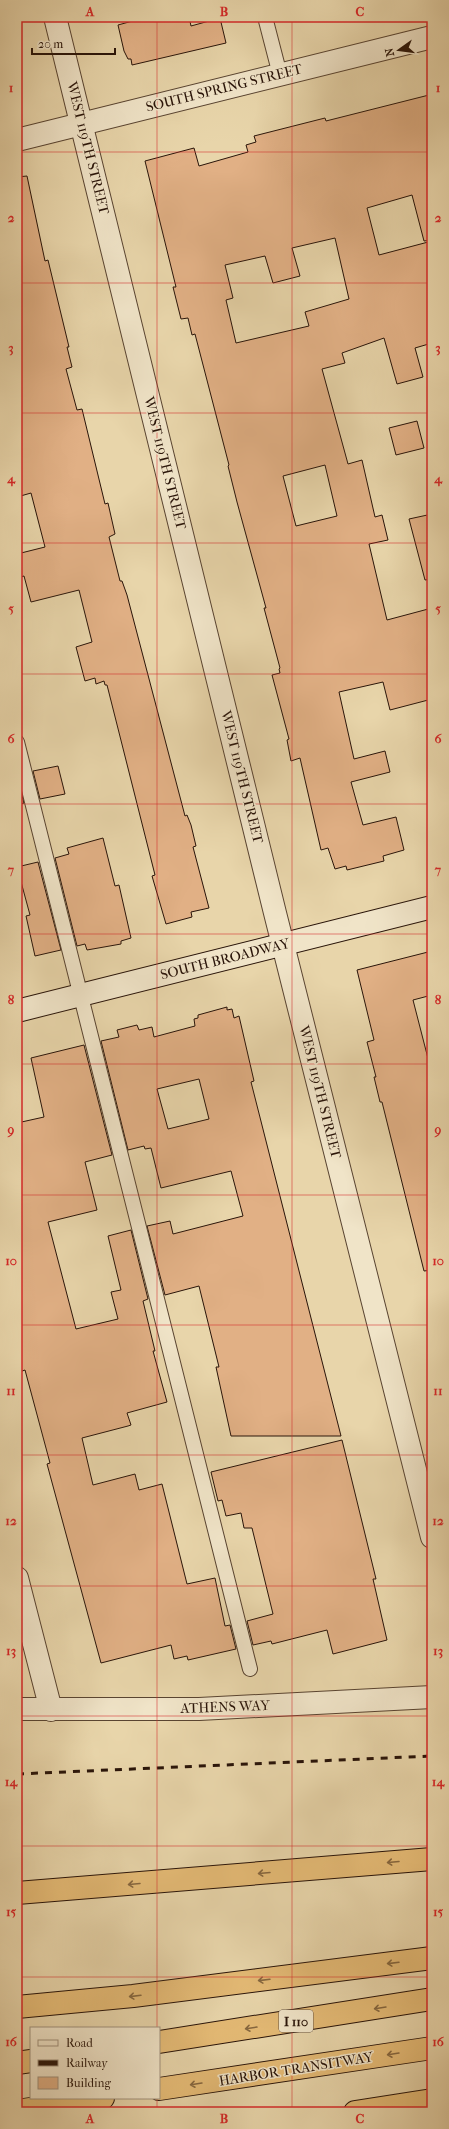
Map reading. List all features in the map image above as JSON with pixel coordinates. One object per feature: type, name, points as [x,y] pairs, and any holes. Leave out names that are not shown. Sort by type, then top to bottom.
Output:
[{"type":"highway","points":[[17,1893],[432,1859]]},
{"type":"highway","points":[[17,2007],[133,1996],[432,1958]]},
{"type":"highway","name":"I 110","points":[[160,2042],[432,1999]]},
{"type":"highway","name":"HARBOR TRANSITWAY","points":[[160,2089],[432,2048]]},
{"type":"highway","points":[[17,2063],[30,2061]]},
{"type":"highway","points":[[17,2111],[96,2099]]},
{"type":"highway","points":[[355,2112],[432,2100]]},
{"type":"street","name":"WEST 119TH STREET","points":[[55,17],[283,945],[432,1537]]},
{"type":"street","name":"SOUTH SPRING STREET","points":[[17,140],[432,37]]},
{"type":"street","name":"SOUTH BROADWAY","points":[[17,1010],[432,907]]},
{"type":"street","points":[[17,1578],[51,1710]]},
{"type":"street","name":"ATHENS WAY","points":[[17,1710],[199,1709],[432,1697]]},
{"type":"lane","points":[[265,17],[280,74]]},
{"type":"lane","points":[[17,742],[250,1669]]},
{"type":"building","points":[[147,17],[189,17],[191,26],[220,18],[226,43],[132,65],[131,59],[128,59],[124,51],[118,25]]},
{"type":"building","points":[[429,95],[432,108],[432,240],[424,241],[412,195],[367,208],[379,255],[432,241],[432,343],[415,348],[423,377],[397,384],[384,338],[342,353],[345,363],[322,369],[348,464],[362,460],[375,517],[382,515],[388,540],[369,544],[387,620],[432,608],[432,699],[390,710],[383,682],[339,692],[354,759],[385,751],[390,772],[351,782],[363,825],[396,817],[404,850],[383,856],[384,861],[347,870],[346,866],[335,869],[328,848],[321,850],[300,758],[291,761],[287,740],[289,739],[272,675],[280,673],[280,668],[264,608],[266,608],[237,502],[229,465],[195,334],[192,335],[188,318],[181,319],[173,287],[176,287],[145,161],[194,148],[199,166],[248,152],[246,145],[256,142],[254,136],[325,118],[326,121]],"holes":[[[335,238],[349,299],[305,312],[309,326],[236,343],[226,300],[233,298],[225,265],[265,256],[273,283],[300,276],[292,248]],[[325,465],[337,516],[296,526],[283,476]]]},
{"type":"building","points":[[27,176],[45,261],[48,260],[69,347],[67,347],[72,367],[66,369],[77,410],[82,409],[105,504],[108,503],[115,534],[109,537],[120,581],[122,581],[127,595],[185,816],[187,815],[191,825],[196,846],[193,847],[209,908],[191,912],[192,917],[166,924],[152,876],[155,875],[107,685],[105,685],[104,681],[96,684],[95,678],[85,681],[76,647],[92,642],[79,590],[31,602],[24,576],[17,578],[17,554],[45,547],[31,493],[17,497],[17,177]]},
{"type":"building","points":[[417,421],[424,448],[396,455],[389,428]]},
{"type":"building","points":[[432,514],[432,579],[425,580],[409,519]]},
{"type":"building","points":[[58,766],[65,794],[40,799],[33,771]]},
{"type":"building","points":[[17,777],[24,803],[17,805]]},
{"type":"building","points":[[103,838],[115,886],[119,885],[131,938],[121,941],[121,944],[87,950],[85,944],[77,946],[55,858],[69,854],[67,848]]},
{"type":"building","points":[[38,862],[61,950],[35,956],[26,916],[30,915],[17,867]]},
{"type":"building","points":[[432,951],[432,995],[413,1000],[432,1074],[432,1270],[424,1271],[382,1102],[380,1102],[374,1077],[376,1077],[367,1042],[374,1040],[357,970]]},
{"type":"building","points":[[227,1007],[227,1010],[232,1009],[234,1018],[239,1016],[254,1081],[251,1082],[341,1436],[231,1436],[216,1367],[219,1367],[199,1286],[165,1295],[147,1226],[170,1221],[173,1234],[243,1216],[231,1171],[161,1188],[151,1148],[145,1149],[144,1146],[128,1150],[101,1041],[119,1037],[117,1030],[137,1025],[139,1030],[152,1027],[154,1037],[195,1026],[194,1019],[198,1018],[198,1015]],"holes":[[[199,1079],[209,1119],[168,1129],[157,1089]]]},
{"type":"building","points":[[84,1045],[112,1155],[85,1162],[97,1210],[48,1222],[76,1329],[118,1319],[111,1292],[121,1290],[108,1236],[131,1230],[148,1299],[143,1301],[155,1351],[153,1351],[167,1402],[127,1413],[131,1425],[82,1438],[93,1485],[135,1474],[139,1490],[162,1484],[187,1584],[215,1578],[225,1626],[230,1625],[236,1649],[188,1660],[187,1656],[174,1659],[171,1645],[101,1663],[47,1464],[50,1463],[25,1370],[17,1373],[17,1123],[44,1117],[31,1058]]},
{"type":"building","points":[[342,1440],[376,1579],[373,1579],[387,1640],[333,1654],[327,1630],[272,1644],[271,1641],[253,1645],[247,1621],[273,1614],[252,1528],[244,1528],[241,1513],[226,1516],[222,1500],[218,1501],[211,1472]]},
{"type":"railway","points":[[17,1774],[432,1756]]}]
